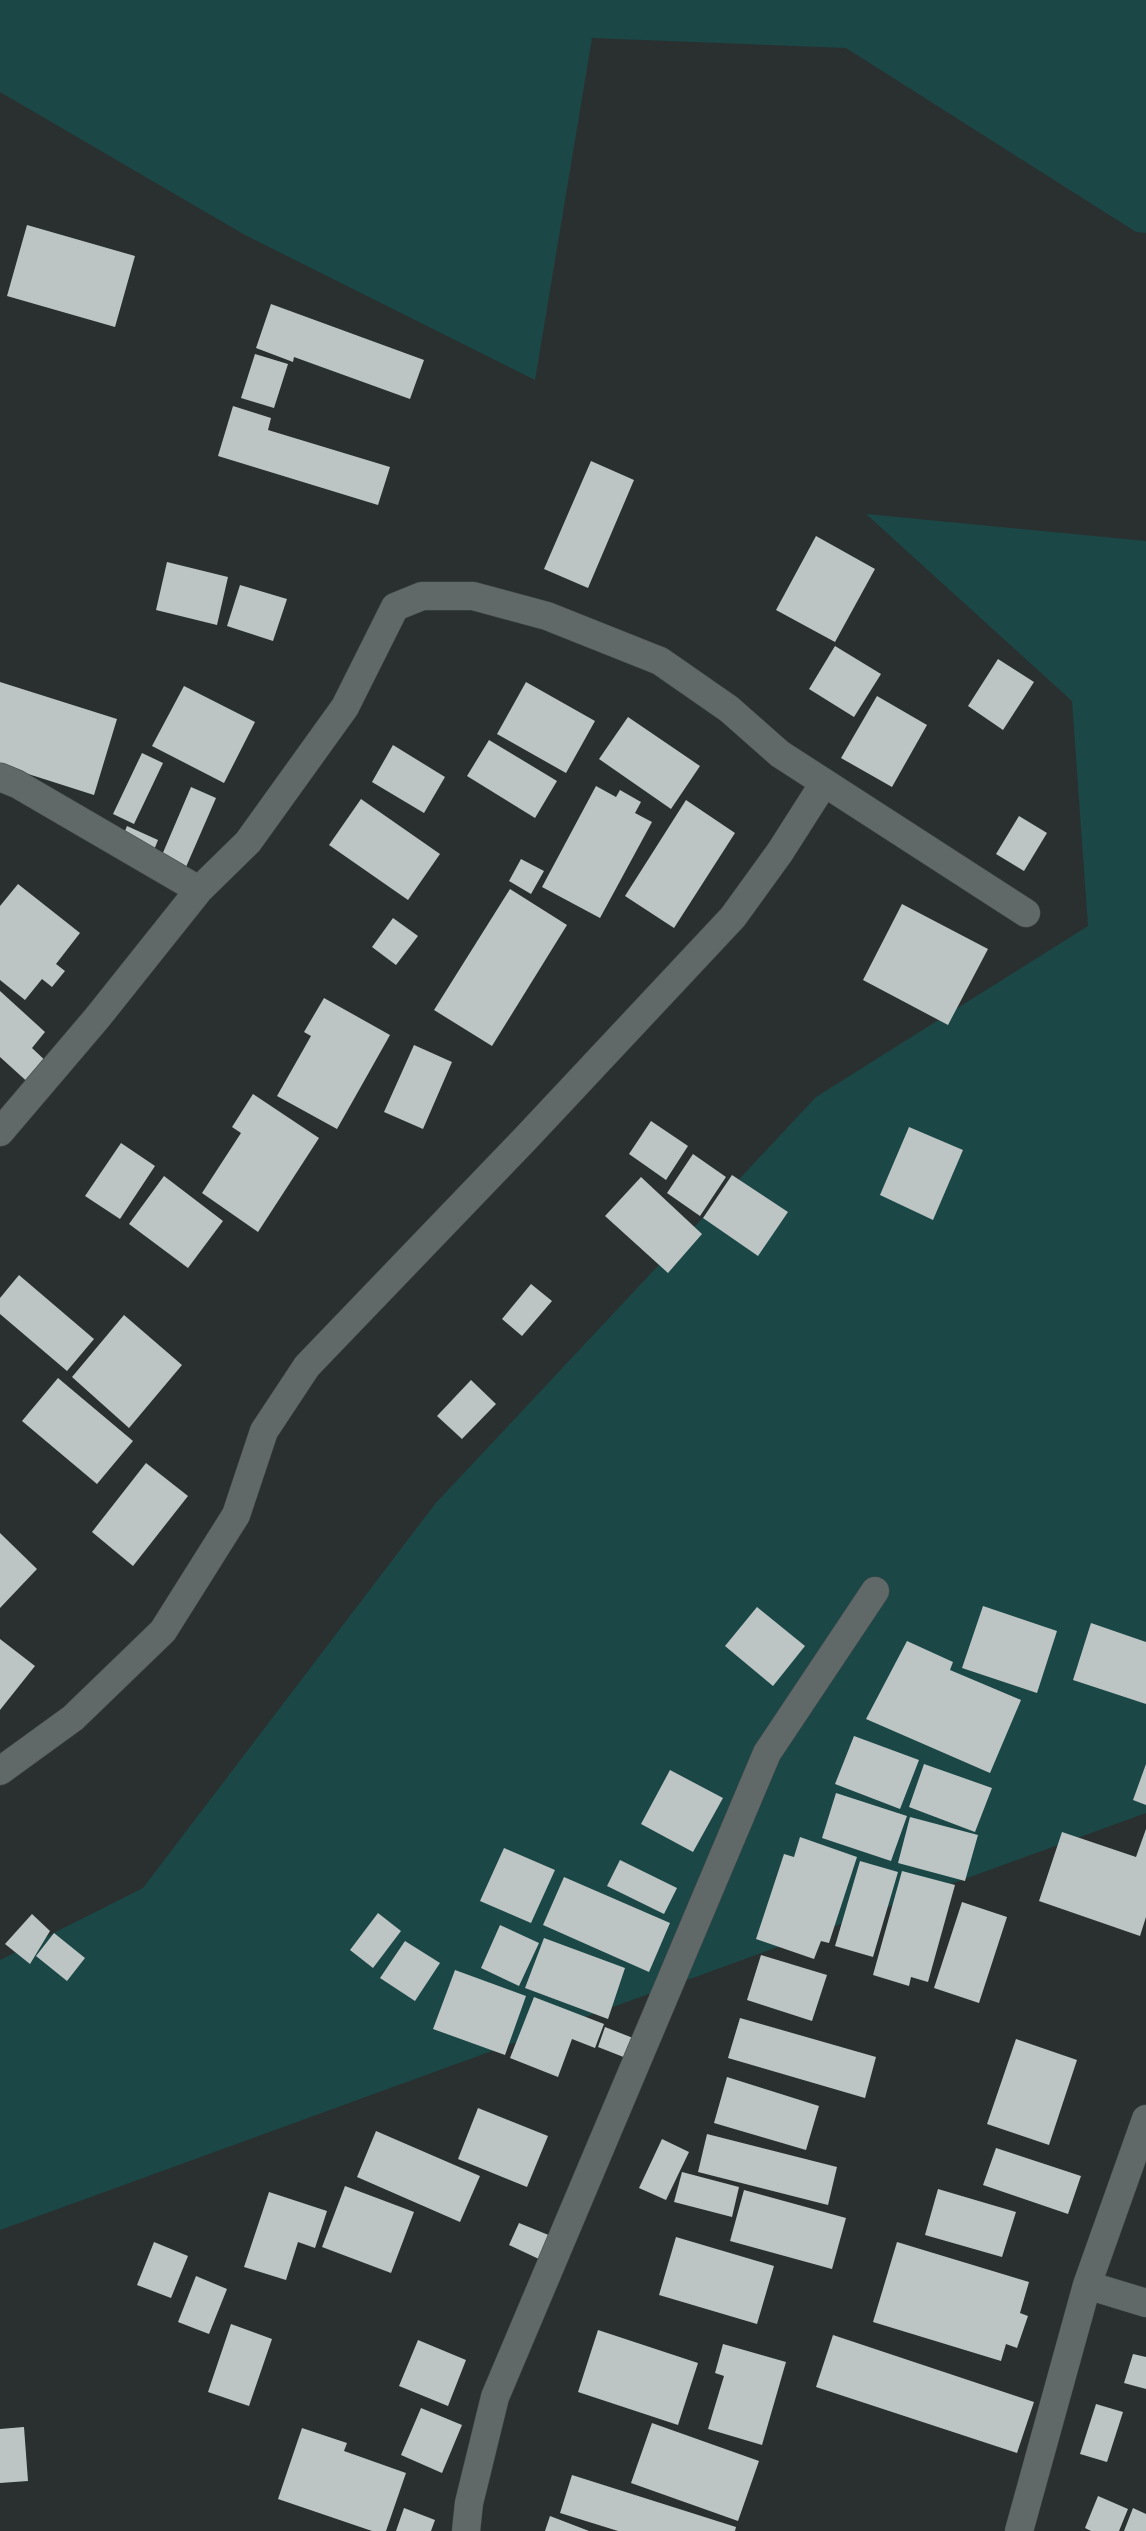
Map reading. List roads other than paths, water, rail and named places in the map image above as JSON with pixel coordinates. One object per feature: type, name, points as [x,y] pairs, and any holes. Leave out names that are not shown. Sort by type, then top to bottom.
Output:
[{"type":"street","points":[[0,1132],[97,1018],[199,890],[248,842],[345,706],[396,607],[422,596],[473,596],[547,616],[660,661],[729,709],[780,754],[1026,913]]},
{"type":"street","points":[[0,777],[17,784],[199,890]]},
{"type":"street","points":[[0,1771],[73,1718],[163,1631],[236,1515],[264,1431],[307,1366],[520,1145],[733,917],[780,852],[824,783]]},
{"type":"street","points":[[466,2531],[469,2503],[495,2397],[766,1752],[875,1591]]},
{"type":"street","points":[[1018,2531],[1087,2285],[1146,2119]]},
{"type":"street","points":[[1087,2285],[1146,2304]]}]
